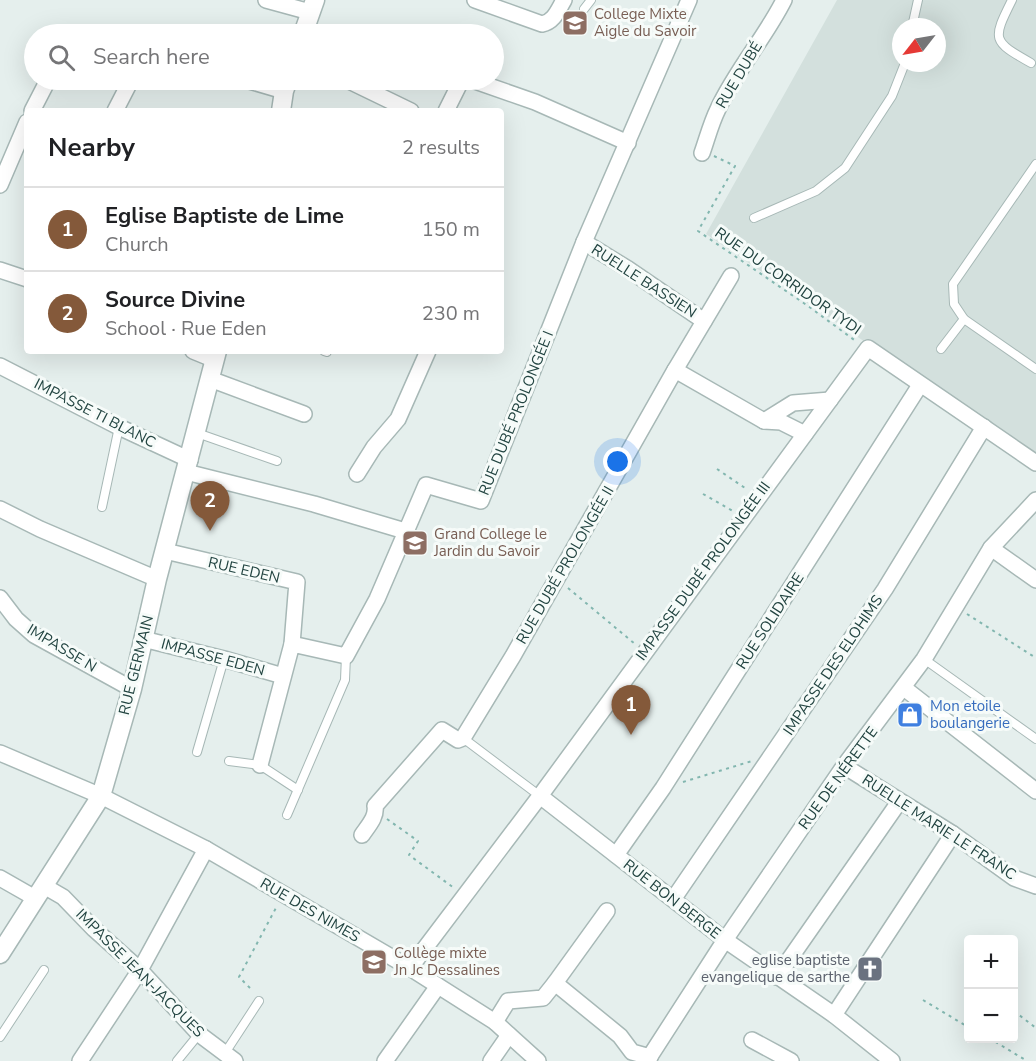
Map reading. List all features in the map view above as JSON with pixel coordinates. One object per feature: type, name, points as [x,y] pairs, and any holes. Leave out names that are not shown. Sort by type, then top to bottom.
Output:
[{"type":"street","points":[[266,0],[312,6],[306,24]]},
{"type":"street","points":[[475,0],[542,24],[549,23],[564,0]]},
{"type":"street","name":"RUE DUBÉ PROLONGÉE I","points":[[346,656],[377,599],[426,485],[481,501],[584,242],[689,0]]},
{"type":"street","name":"RUE DUBÉ","points":[[702,153],[717,110],[753,48],[770,28],[784,0]]},
{"type":"street","points":[[33,108],[41,90]]},
{"type":"street","points":[[117,108],[126,90]]},
{"type":"street","points":[[282,108],[285,90]]},
{"type":"street","points":[[367,90],[403,108]]},
{"type":"street","points":[[448,108],[456,90]]},
{"type":"street","points":[[500,90],[535,102],[628,143]]},
{"type":"street","points":[[0,185],[24,129]]},
{"type":"street","name":"RUELLE BASSIEN","points":[[584,242],[704,321]]},
{"type":"street","points":[[0,270],[24,278]]},
{"type":"street","name":"RUE DUBÉ PROLONGÉE II","points":[[463,738],[513,656],[731,276]]},
{"type":"street","points":[[867,349],[1036,463]]},
{"type":"street","name":"IMPASSE DUBÉ PROLONGÉE III","points":[[410,968],[540,795],[867,349]]},
{"type":"street","points":[[357,474],[374,447],[398,419],[427,354]]},
{"type":"street","name":"RUE GERMAIN","points":[[0,953],[100,796],[132,689],[157,579],[216,356]]},
{"type":"street","name":"IMPASSE TI BLANC","points":[[0,366],[12,370],[188,466],[405,531]]},
{"type":"street","points":[[675,370],[764,422],[781,422],[805,434]]},
{"type":"street","points":[[210,379],[304,414]]},
{"type":"street","name":"RUE SOLIDAIRE","points":[[616,855],[663,788],[920,385]]},
{"type":"street","points":[[764,422],[793,403],[830,400]]},
{"type":"street","name":"IMPASSE DES ELOHIMS","points":[[674,898],[885,589],[984,427]]},
{"type":"street","name":"RUE DE NÉRETTE","points":[[648,1059],[725,940],[844,766],[924,659],[991,548],[1036,500]]},
{"type":"street","points":[[0,509],[40,529],[157,579]]},
{"type":"street","points":[[991,548],[1036,580]]},
{"type":"street","name":"RUE EDEN","points":[[165,551],[297,582],[292,644]]},
{"type":"street","name":"IMPASSE N","points":[[0,598],[16,619],[34,635],[132,689]]},
{"type":"street","name":"IMPASSE EDEN","points":[[143,639],[283,676]]},
{"type":"street","points":[[260,765],[292,644],[346,656]]},
{"type":"street","points":[[904,688],[1036,791]]},
{"type":"street","points":[[362,835],[376,812],[375,806],[442,730],[458,740],[463,738]]},
{"type":"street","name":"RUE DES NIMES","points":[[0,753],[100,796],[206,849],[410,968],[495,1022],[538,1061]]},
{"type":"street","name":"RUELLE MARIE LE FRANC","points":[[844,766],[953,834],[1014,878],[1036,886]]},
{"type":"street","name":"RUE BON BERGE","points":[[540,795],[725,940],[834,1015],[892,1061]]},
{"type":"street","points":[[777,977],[899,802]]},
{"type":"street","points":[[834,1015],[953,834]]},
{"type":"street","points":[[81,1061],[140,970],[206,849]]},
{"type":"street","name":"IMPASSE JEAN-JACQUES","points":[[0,878],[39,892],[63,897],[140,970],[199,1034],[230,1057]]},
{"type":"street","points":[[495,1022],[508,1001],[543,998],[607,910]]},
{"type":"street","points":[[555,983],[620,1036],[632,1052],[648,1059]]},
{"type":"street","points":[[385,1061],[438,986]]},
{"type":"street","points":[[492,1061],[509,1035]]},
{"type":"street","points":[[752,1040],[791,1061]]},
{"type":"lane","points":[[584,9],[591,0]]},
{"type":"lane","points":[[914,18],[918,0]]},
{"type":"lane","points":[[1012,0],[998,28],[999,38],[1005,48],[1031,63]]},
{"type":"lane","points":[[754,218],[816,191],[844,168],[892,96],[901,72]]},
{"type":"lane","points":[[1036,164],[953,284],[954,304],[964,319],[1036,369]]},
{"type":"lane","points":[[941,349],[964,319]]},
{"type":"lane","points":[[102,507],[119,427]]},
{"type":"lane","points":[[197,433],[277,461]]},
{"type":"lane","points":[[287,815],[345,680],[346,656]]},
{"type":"lane","points":[[197,752],[224,659]]},
{"type":"lane","points":[[924,659],[1036,740]]},
{"type":"lane","points":[[463,738],[540,795]]},
{"type":"lane","points":[[229,761],[260,765],[298,790]]},
{"type":"lane","points":[[0,1037],[44,970]]},
{"type":"lane","points":[[230,1057],[259,1001]]},
{"type":"lane","points":[[177,1061],[199,1034]]},
{"type":"path","name":"RUE DU CORRIDOR TYDI","points":[[702,153],[717,156],[735,166],[698,231],[867,349]]},
{"type":"path","points":[[717,469],[758,497]]},
{"type":"path","points":[[703,494],[743,517]]},
{"type":"path","points":[[556,579],[644,651]]},
{"type":"path","points":[[957,607],[1036,658]]},
{"type":"path","points":[[663,788],[773,754]]},
{"type":"path","points":[[376,812],[418,841],[409,855],[464,895]]},
{"type":"path","points":[[250,988],[239,977],[283,894]]},
{"type":"path","points":[[923,1000],[964,1024]]},
{"type":"path","points":[[1018,1014],[1036,1028]]},
{"type":"path","points":[[997,1043],[1027,1061]]},
{"type":"shaded area","points":[[837,0],[1036,0],[1036,458],[706,234]]},
{"type":"place","name":"College Mixte Aigle du Savoir","points":[[575,23]]},
{"type":"place","name":"Source Divine","points":[[210,531]]},
{"type":"place","name":"Grand College le Jardin du Savoir","points":[[415,543]]},
{"type":"place","name":"Mon etoile boulangerie","points":[[910,715]]},
{"type":"place","name":"Eglise Baptiste de Lime","points":[[631,735]]},
{"type":"place","name":"Collège mixte Jn Jc Dessalines","points":[[374,962]]},
{"type":"place","name":"eglise baptiste evangelique de sarthe","points":[[870,969]]}]
